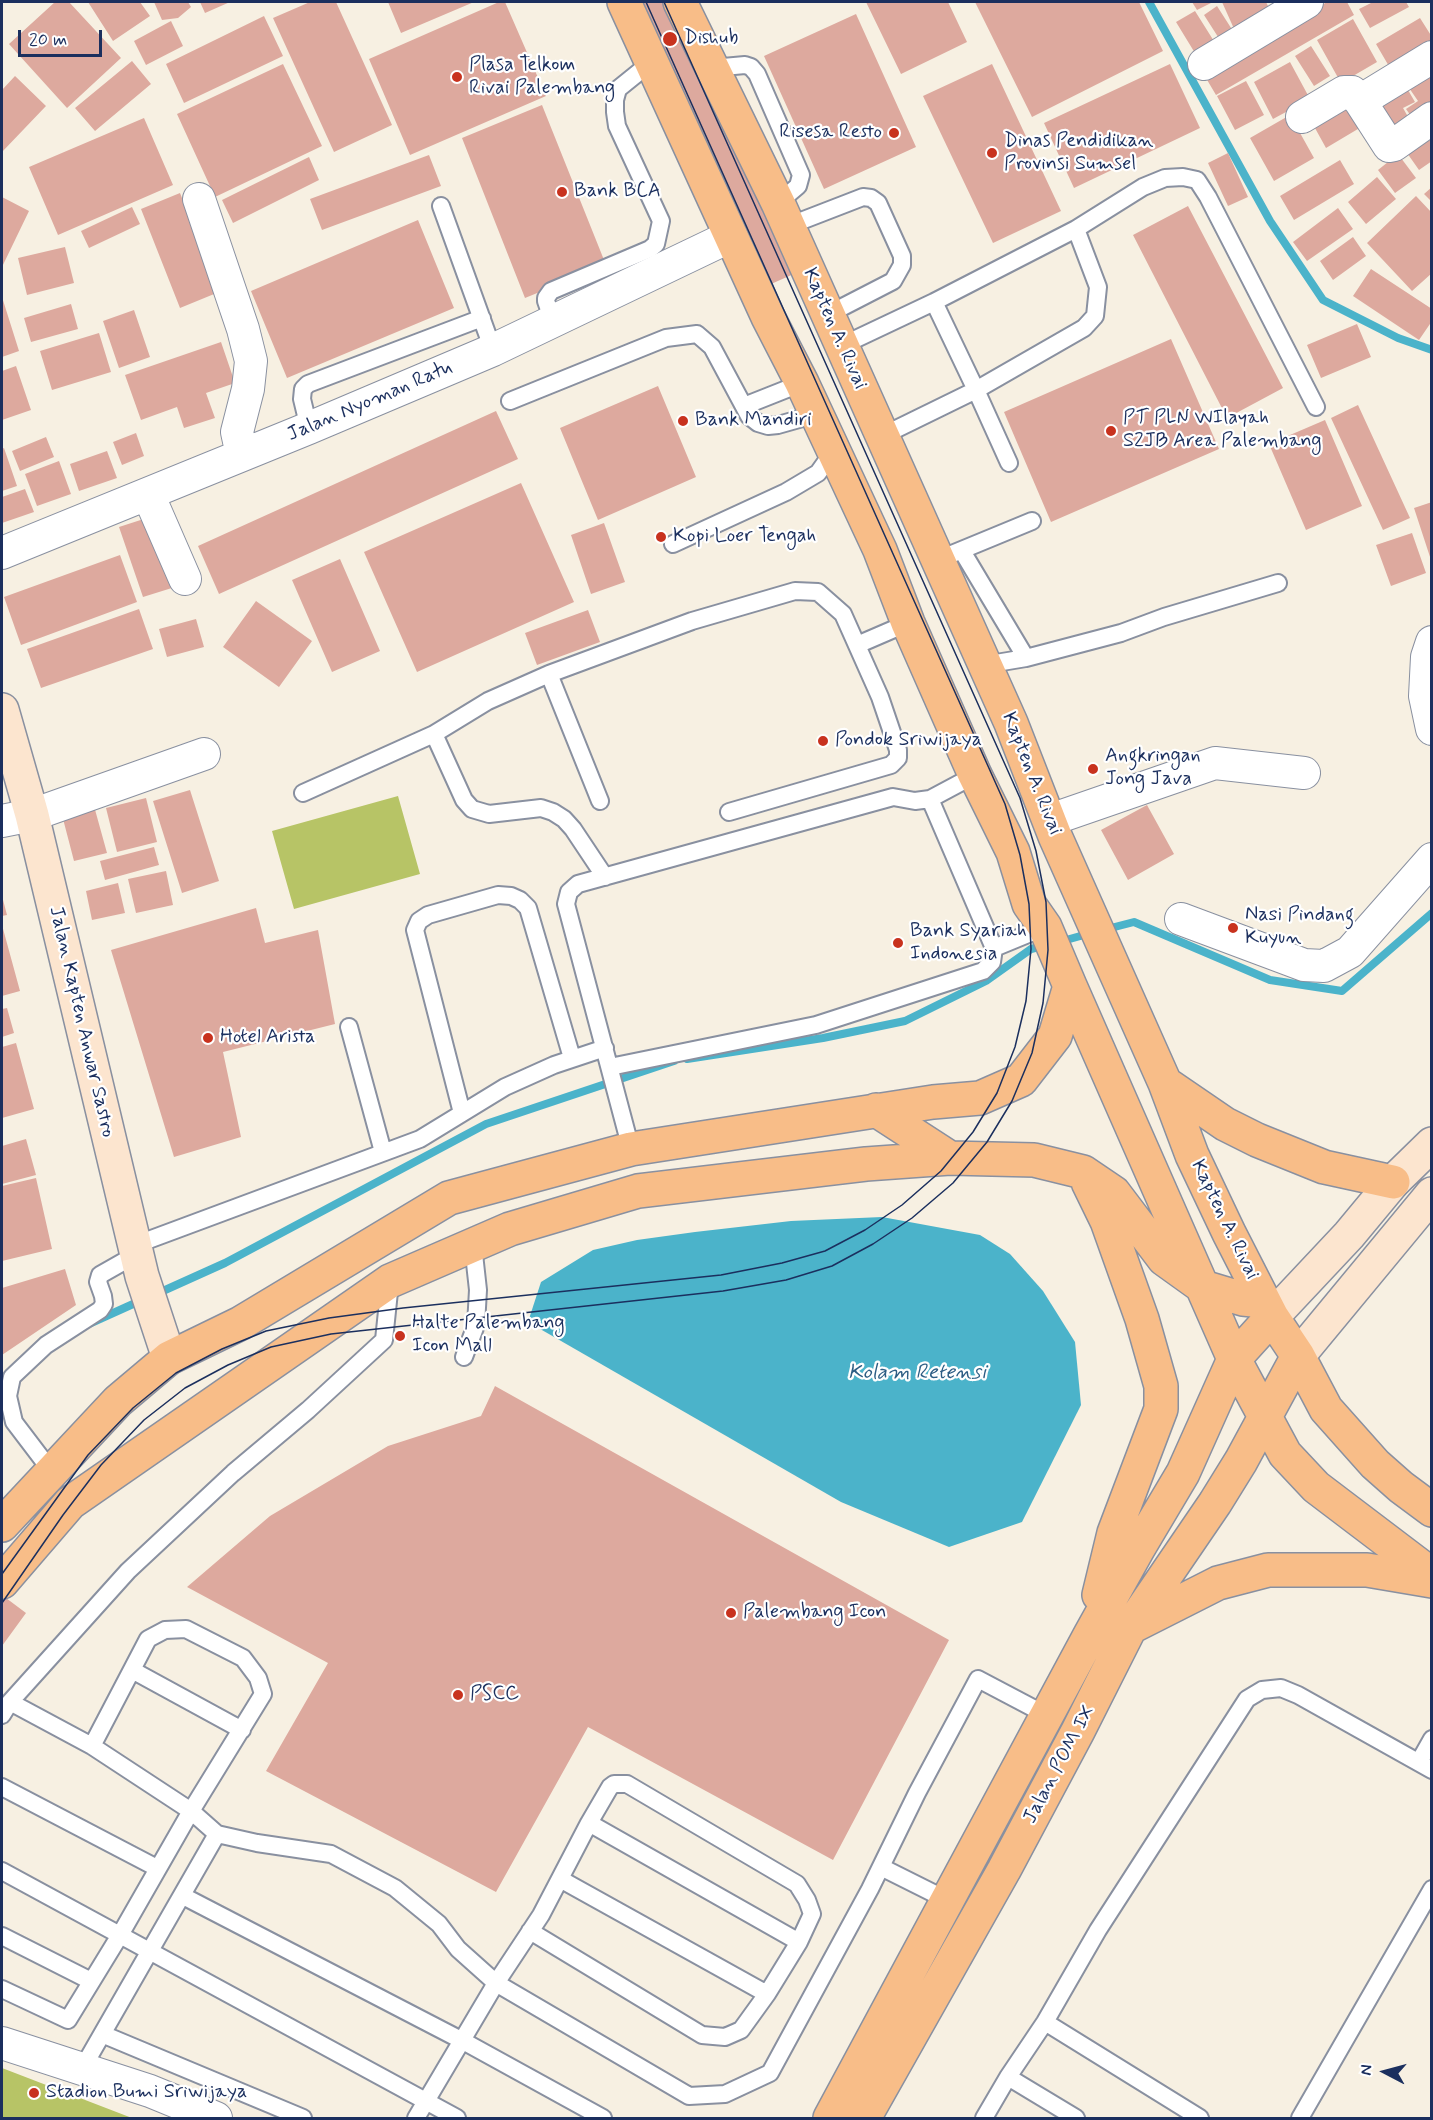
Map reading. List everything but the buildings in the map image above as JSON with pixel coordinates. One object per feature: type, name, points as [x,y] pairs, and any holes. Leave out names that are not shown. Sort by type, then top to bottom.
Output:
[{"type":"main road","points":[[624,2],[768,317],[817,414],[880,550],[908,623],[975,774],[1013,852],[1029,904],[1047,931],[1234,1359],[1264,1418],[1285,1454],[1316,1487],[1431,1575]]},
{"type":"main road","name":"Kapten A. Rivai","points":[[680,2],[783,214],[882,436],[949,555],[984,665],[1165,1083],[1192,1155],[1267,1309],[1298,1356],[1326,1409],[1375,1464],[1431,1510]]},
{"type":"main road","points":[[5,1522],[118,1401],[165,1346],[241,1323],[449,1198],[631,1149],[876,1110],[980,1098],[1021,1080],[1055,1036],[1067,978]]},
{"type":"main road","points":[[1165,1083],[1225,1124],[1257,1140],[1324,1167],[1393,1182]]},
{"type":"main road","points":[[876,1110],[950,1158]]},
{"type":"main road","points":[[2,1582],[70,1503],[390,1281],[510,1229],[589,1183],[631,1149]]},
{"type":"main road","points":[[510,1229],[638,1191],[866,1164],[950,1158],[1034,1161],[1083,1172],[1114,1193],[1164,1260],[1203,1287],[1267,1309],[1234,1359],[1183,1473],[1090,1635]]},
{"type":"main road","points":[[1083,1172],[1107,1221],[1142,1318],[1161,1386],[1161,1409],[1114,1533],[1090,1635]]},
{"type":"main road","name":"Jalan POM IX","points":[[864,2118],[978,1917],[1078,1731],[1131,1626],[1215,1503],[1298,1356]]},
{"type":"main road","points":[[1131,1626],[1218,1583],[1268,1570],[1367,1570],[1431,1581]]},
{"type":"main road","name":"Jalan POM IX","points":[[830,2118],[1090,1635]]},
{"type":"street","points":[[1204,64],[1307,2]]},
{"type":"street","points":[[1360,101],[1431,57]]},
{"type":"street","points":[[1302,117],[1344,92],[1352,92],[1389,146],[1394,145],[1431,118]]},
{"type":"street","points":[[200,199],[243,329],[251,361],[248,389],[237,432],[243,455]]},
{"type":"street","name":"Jalan Nyoman Ratu","points":[[2,553],[493,350],[731,236]]},
{"type":"street","points":[[148,494],[185,579]]},
{"type":"street","points":[[1431,642],[1427,657],[1425,696],[1431,729]]},
{"type":"street","name":"Jalan Kapten Anwar Sastro","points":[[2,710],[17,818],[138,1258],[165,1346]]},
{"type":"street","points":[[17,818],[204,754]]},
{"type":"street","points":[[1050,820],[1215,763],[1304,773]]},
{"type":"street","points":[[1181,919],[1304,965],[1324,966],[1350,952],[1431,859]]},
{"type":"street","points":[[1267,1309],[1349,1235],[1393,1182],[1431,1144]]},
{"type":"street","points":[[1298,1356],[1426,1201]]},
{"type":"street","points":[[2,2043],[150,2091],[216,2118]]},
{"type":"lane","points":[[553,321],[546,301],[551,291],[650,249],[656,244],[661,221],[618,126],[615,112],[618,90],[644,68],[653,65]]},
{"type":"lane","points":[[841,346],[934,302],[1076,229],[1143,187],[1165,178],[1183,177],[1197,180],[1208,196],[1316,407]]},
{"type":"lane","points":[[783,214],[863,197],[871,198],[878,203],[902,256],[902,265],[893,281],[827,315]]},
{"type":"lane","points":[[441,206],[493,350]]},
{"type":"lane","points":[[882,436],[976,390],[1084,328],[1095,315],[1098,287],[1076,229]]},
{"type":"lane","points":[[934,302],[1009,463]]},
{"type":"lane","points":[[309,428],[302,399],[303,389],[308,384],[482,318]]},
{"type":"lane","points":[[510,401],[666,338],[697,334],[712,347],[749,416],[758,423],[768,426],[778,425],[817,414]]},
{"type":"lane","points":[[744,406],[802,383]]},
{"type":"lane","points":[[673,544],[786,492],[818,473],[833,452]]},
{"type":"lane","points":[[1026,658],[949,555],[1032,521]]},
{"type":"lane","points":[[984,665],[1026,658],[1120,633],[1164,617],[1278,583]]},
{"type":"lane","points":[[303,793],[434,734],[488,701],[549,674],[692,621],[795,591],[818,592],[843,614],[880,697],[898,750],[898,758],[891,765],[729,812]]},
{"type":"lane","points":[[857,645],[908,623]]},
{"type":"lane","points":[[549,674],[600,801]]},
{"type":"lane","points":[[434,734],[464,800],[472,809],[489,814],[541,808],[553,812],[573,829],[605,877]]},
{"type":"lane","points":[[631,1149],[566,904],[569,892],[578,884],[893,797],[915,801],[930,799],[975,774]]},
{"type":"lane","points":[[611,1071],[816,1026],[983,971],[992,962],[994,948],[930,799]]},
{"type":"lane","points":[[462,1113],[415,930],[419,921],[428,915],[498,894],[520,900],[528,908],[572,1059]]},
{"type":"lane","points":[[994,948],[1047,931]]},
{"type":"lane","points":[[349,1027],[383,1152]]},
{"type":"lane","points":[[52,1472],[14,1422],[8,1396],[12,1377],[33,1356],[75,1324],[100,1310],[104,1304],[98,1282],[100,1275],[420,1138],[505,1087],[554,1065],[605,1048]]},
{"type":"lane","points":[[464,1357],[476,1325],[478,1290],[473,1245]]},
{"type":"lane","points":[[390,1281],[384,1340],[308,1410],[233,1473],[129,1571],[6,1709],[92,1746],[191,1811],[218,1834],[257,1844],[331,1854],[395,1888],[439,1924],[458,1948],[496,1983],[689,2096],[724,2094],[770,2073],[881,1867],[917,1793],[978,1679],[1078,1731]]},
{"type":"lane","points":[[2,1989],[68,2020],[263,1694],[258,1678],[243,1658],[186,1629],[165,1630],[148,1639],[92,1746]]},
{"type":"lane","points":[[132,1670],[242,1730]]},
{"type":"lane","points":[[984,2118],[1045,2022],[1098,1930],[1247,1699],[1262,1690],[1281,1688],[1298,1695],[1425,1766],[1431,1739]]},
{"type":"lane","points":[[416,2118],[496,1983],[530,1931],[589,1823],[614,1784],[627,1784],[797,1884],[812,1914],[799,1942],[767,1994],[741,2030],[725,2037],[702,2035],[530,1931]]},
{"type":"lane","points":[[2,1787],[158,1868]]},
{"type":"lane","points":[[589,1823],[799,1942]]},
{"type":"lane","points":[[82,2069],[218,1834]]},
{"type":"lane","points":[[881,1867],[978,1917]]},
{"type":"lane","points":[[2,1871],[457,2118]]},
{"type":"lane","points":[[560,1879],[767,1994]]},
{"type":"lane","points":[[1300,2118],[1431,1889]]},
{"type":"lane","points":[[183,1896],[463,2041],[603,2118]]},
{"type":"lane","points":[[2,1936],[91,1981]]},
{"type":"lane","points":[[1045,2022],[1200,2118]]},
{"type":"lane","points":[[102,2034],[303,2118]]},
{"type":"lane","points":[[1008,2077],[1076,2118]]},
{"type":"green space","points":[[398,796],[420,874],[294,909],[272,831]]},
{"type":"green space","name":"Stadion Bumi Sriwijaya","points":[[2,2068],[132,2118],[2,2118]]},
{"type":"water","name":"Kolam Retensi","points":[[882,1217],[980,1235],[1010,1254],[1043,1291],[1075,1342],[1081,1405],[1022,1522],[949,1547],[841,1502],[528,1322],[541,1282],[593,1250],[637,1240],[791,1221]]},
{"type":"waterway","points":[[1149,2],[1270,221],[1323,300],[1398,338],[1432,350]]},
{"type":"waterway","points":[[1103,930],[1134,922],[1270,980],[1342,991],[1432,913]]},
{"type":"waterway","points":[[1059,942],[1091,933]]},
{"type":"waterway","points":[[687,1059],[823,1038],[905,1021],[986,981],[1031,949],[1047,945]]},
{"type":"waterway","points":[[154,1295],[225,1263],[486,1124],[674,1061]]},
{"type":"waterway","points":[[91,1323],[142,1300]]},
{"type":"tram line","points":[[2,1574],[88,1455],[133,1408],[176,1373],[222,1349],[266,1331],[329,1318],[403,1308],[721,1275],[782,1263],[825,1251],[865,1230],[902,1205],[941,1171],[973,1132],[997,1093],[1015,1047],[1026,1001],[1031,949],[1029,904],[1020,855],[1005,804],[646,2]]},
{"type":"tram line","points":[[2,1603],[101,1465],[144,1420],[185,1388],[228,1365],[271,1347],[331,1334],[723,1291],[786,1280],[832,1266],[873,1244],[912,1218],[953,1183],[987,1142],[1012,1101],[1032,1053],[1043,1003],[1048,950],[1046,902],[1036,851],[1020,798],[664,2]]},
{"type":"place","name":"Dishub","points":[[670,39]]},
{"type":"place","name":"Plasa Telkom Rivai Palembang","points":[[457,77]]},
{"type":"place","name":"Risesa Resto","points":[[894,133]]},
{"type":"place","name":"Dinas Pendidikan Provinsi Sumsel","points":[[992,153]]},
{"type":"place","name":"Bank BCA","points":[[562,192]]},
{"type":"place","name":"Bank Mandiri","points":[[683,421]]},
{"type":"place","name":"PT PLN WIlayah S2JB Area Palembang","points":[[1111,431]]},
{"type":"place","name":"Kopi Loer Tengah","points":[[661,537]]},
{"type":"place","name":"Pondok Sriwijaya","points":[[823,741]]},
{"type":"place","name":"Angkringan Jong Java","points":[[1093,769]]},
{"type":"place","name":"Nasi Pindang Kuyun","points":[[1233,928]]},
{"type":"place","name":"Bank Syariah Indonesia","points":[[898,943]]},
{"type":"place","name":"Hotel Arista","points":[[208,1038]]},
{"type":"place","name":"Halte Palembang Icon Mall","points":[[400,1336]]},
{"type":"place","name":"Palembang Icon","points":[[731,1613]]},
{"type":"place","name":"PSCC","points":[[458,1695]]},
{"type":"place","name":"Stadion Bumi Sriwijaya","points":[[34,2093]]}]
